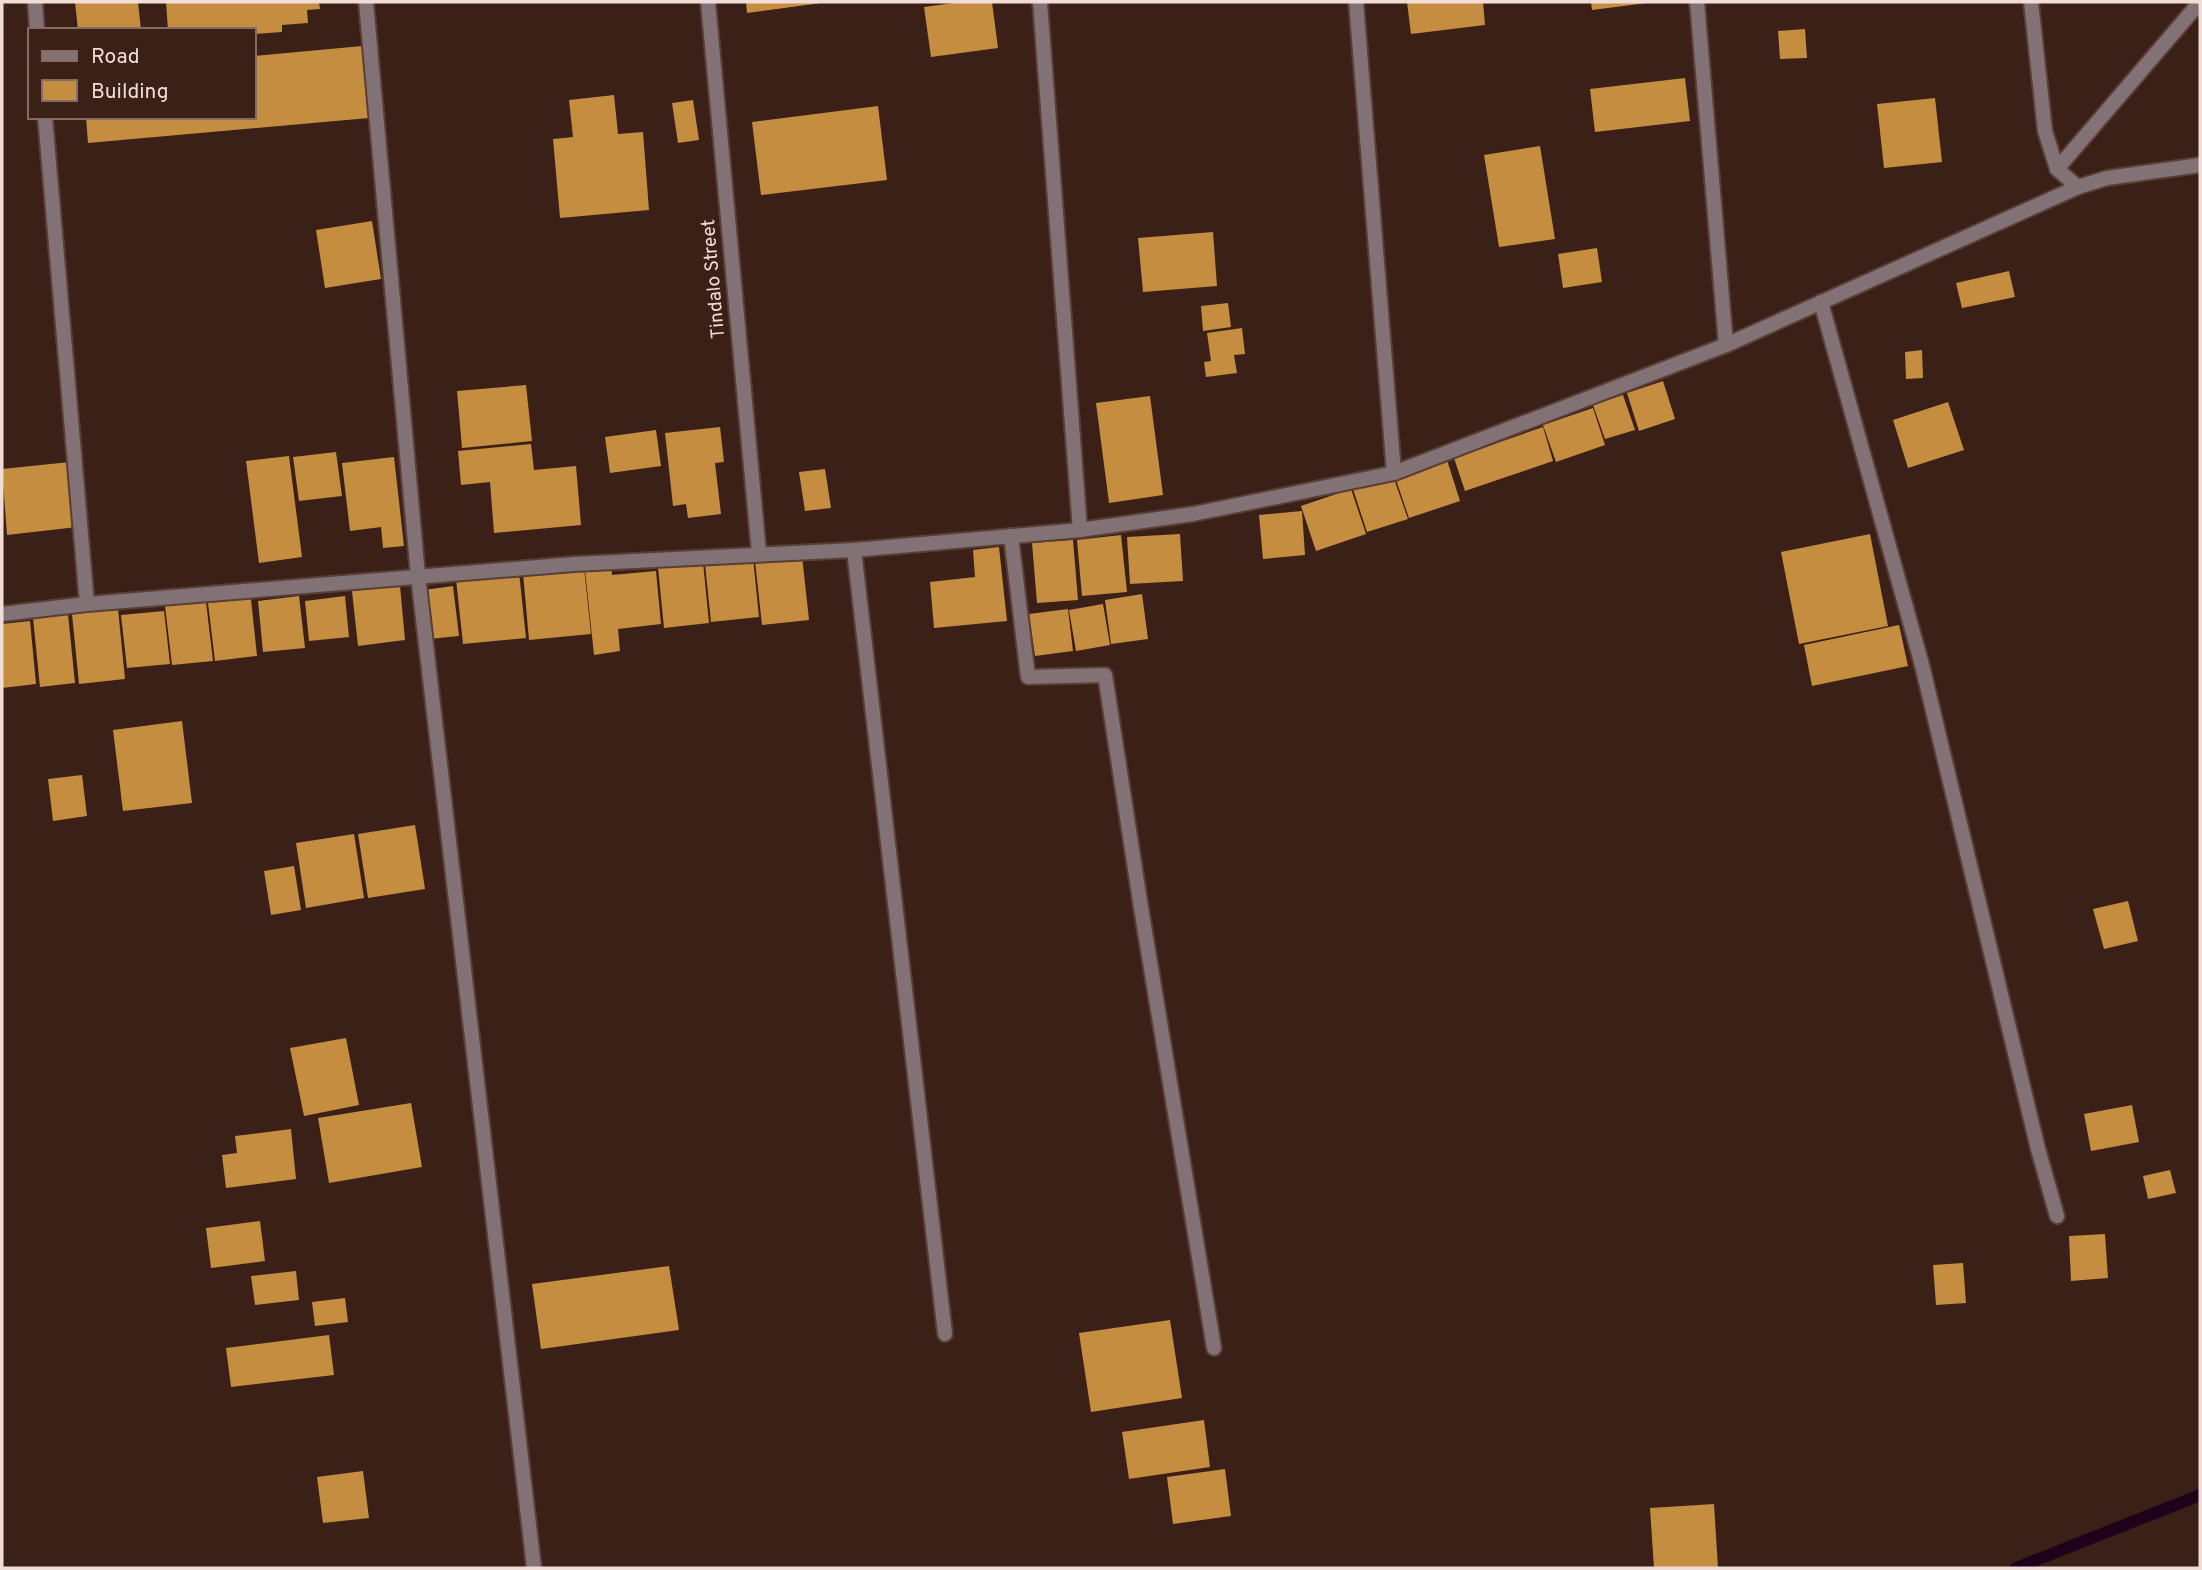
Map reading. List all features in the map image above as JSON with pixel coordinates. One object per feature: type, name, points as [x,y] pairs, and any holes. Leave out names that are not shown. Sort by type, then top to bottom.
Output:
[{"type":"street","points":[[35,2],[37,28]]},
{"type":"street","points":[[366,2],[418,576],[534,1568]]},
{"type":"street","name":"Tindalo Street","points":[[708,2],[759,553]]},
{"type":"street","points":[[1040,2],[1080,530]]},
{"type":"street","points":[[1356,2],[1394,473]]},
{"type":"street","points":[[1697,2],[1726,345]]},
{"type":"street","points":[[2031,2],[2045,131],[2057,169],[2078,187]]},
{"type":"street","points":[[2057,169],[2200,2]]},
{"type":"street","points":[[45,119],[87,604]]},
{"type":"street","points":[[2,614],[87,604],[418,576],[759,553],[854,550],[1080,530],[1194,514],[1394,473],[1726,345],[2078,187],[2107,178],[2200,165]]},
{"type":"street","points":[[1821,302],[1922,665],[2034,1135],[2057,1216]]},
{"type":"street","points":[[1010,536],[1028,677],[1105,675],[1214,1348]]},
{"type":"street","points":[[854,550],[945,1334]]},
{"type":"building","points":[[75,2],[138,2],[141,28],[78,28]]},
{"type":"building","points":[[166,2],[319,2],[320,9],[307,10],[308,23],[282,25],[282,32],[256,34],[256,28],[168,28]]},
{"type":"building","points":[[746,2],[821,2],[821,3],[747,13]]},
{"type":"building","points":[[961,2],[992,2],[998,48],[931,57],[924,7]]},
{"type":"building","points":[[1407,2],[1483,2],[1485,25],[1411,34]]},
{"type":"building","points":[[1591,2],[1647,2],[1647,3],[1592,10]]},
{"type":"building","points":[[1805,29],[1807,58],[1780,59],[1778,31]]},
{"type":"building","points":[[362,46],[369,118],[88,143],[86,119],[256,119],[256,56]]},
{"type":"building","points":[[1685,78],[1690,121],[1595,132],[1590,89]]},
{"type":"building","points":[[614,95],[618,134],[643,132],[649,210],[560,218],[553,139],[573,137],[569,100]]},
{"type":"building","points":[[1935,98],[1942,162],[1884,168],[1877,104]]},
{"type":"building","points":[[693,100],[699,140],[678,143],[672,103]]},
{"type":"building","points":[[878,106],[887,180],[761,195],[752,122]]},
{"type":"building","points":[[1540,146],[1555,239],[1499,247],[1484,155]]},
{"type":"building","points":[[372,221],[381,279],[325,288],[316,230]]},
{"type":"building","points":[[1213,232],[1217,286],[1143,292],[1138,238]]},
{"type":"building","points":[[1597,248],[1602,282],[1563,288],[1558,254]]},
{"type":"building","points":[[2009,271],[2015,297],[1962,308],[1956,283]]},
{"type":"building","points":[[1228,303],[1231,327],[1203,331],[1201,306]]},
{"type":"building","points":[[1242,328],[1245,354],[1234,355],[1237,373],[1206,377],[1204,362],[1211,361],[1207,333]]},
{"type":"building","points":[[1922,350],[1923,378],[1906,379],[1905,352]]},
{"type":"building","points":[[1663,381],[1675,419],[1639,431],[1627,393]]},
{"type":"building","points":[[526,385],[532,441],[462,448],[457,391]]},
{"type":"building","points":[[1623,395],[1635,430],[1605,439],[1593,405]]},
{"type":"building","points":[[1150,396],[1163,495],[1109,503],[1096,403]]},
{"type":"building","points":[[1948,402],[1964,450],[1908,468],[1893,420]]},
{"type":"building","points":[[1593,408],[1605,445],[1556,462],[1543,425]]},
{"type":"building","points":[[720,427],[724,462],[715,463],[721,514],[688,518],[686,504],[673,506],[665,433]]},
{"type":"building","points":[[1543,427],[1553,461],[1465,491],[1454,458]]},
{"type":"building","points":[[656,430],[661,466],[610,473],[605,437]]},
{"type":"building","points":[[531,444],[534,470],[576,466],[581,525],[494,533],[490,482],[461,485],[458,451]]},
{"type":"building","points":[[336,452],[342,496],[299,501],[293,457]]},
{"type":"building","points":[[289,456],[302,557],[259,563],[246,461]]},
{"type":"building","points":[[394,457],[404,546],[383,548],[381,527],[350,531],[342,463]]},
{"type":"building","points":[[1447,460],[1460,501],[1409,518],[1395,477]]},
{"type":"building","points":[[70,462],[77,527],[7,535],[2,469]]},
{"type":"building","points":[[825,469],[831,508],[805,511],[799,472]]},
{"type":"building","points":[[1393,476],[1408,519],[1367,532],[1353,489]]},
{"type":"building","points":[[1351,489],[1366,534],[1316,551],[1301,506]]},
{"type":"building","points":[[1302,511],[1305,555],[1263,559],[1259,515]]},
{"type":"building","points":[[1180,534],[1183,581],[1130,584],[1127,537]]},
{"type":"building","points":[[1870,534],[1888,626],[1799,644],[1781,552]]},
{"type":"building","points":[[1121,535],[1127,592],[1082,596],[1077,540]]},
{"type":"building","points":[[1073,540],[1078,600],[1037,603],[1032,543]]},
{"type":"building","points":[[999,547],[1007,621],[934,628],[930,582],[975,577],[973,550]]},
{"type":"building","points":[[802,556],[809,620],[762,625],[755,561]]},
{"type":"building","points":[[753,558],[759,617],[711,622],[705,564]]},
{"type":"building","points":[[703,562],[709,623],[664,628],[658,567]]},
{"type":"building","points":[[584,567],[591,634],[529,640],[523,573]]},
{"type":"building","points":[[611,567],[612,575],[656,571],[661,624],[618,629],[620,651],[594,655],[585,570]]},
{"type":"building","points":[[519,572],[526,638],[463,644],[456,579]]},
{"type":"building","points":[[400,586],[405,640],[358,646],[352,591]]},
{"type":"building","points":[[453,586],[459,636],[429,639],[424,590]]},
{"type":"building","points":[[1142,594],[1148,639],[1111,644],[1105,600]]},
{"type":"building","points":[[299,596],[305,648],[263,652],[258,601]]},
{"type":"building","points":[[345,596],[349,637],[309,641],[305,601]]},
{"type":"building","points":[[251,599],[257,656],[215,661],[208,603]]},
{"type":"building","points":[[206,602],[213,661],[172,665],[165,606]]},
{"type":"building","points":[[1103,604],[1110,645],[1076,651],[1069,610]]},
{"type":"building","points":[[118,609],[125,679],[79,684],[72,614]]},
{"type":"building","points":[[1068,609],[1073,651],[1035,656],[1029,614]]},
{"type":"building","points":[[164,611],[170,664],[127,668],[121,615]]},
{"type":"building","points":[[68,614],[75,683],[40,687],[33,618]]},
{"type":"building","points":[[30,621],[36,684],[2,688],[2,624]]},
{"type":"building","points":[[1899,625],[1908,666],[1812,686],[1804,645]]},
{"type":"building","points":[[182,721],[192,803],[123,811],[113,730]]},
{"type":"building","points":[[82,775],[87,816],[53,821],[48,779]]},
{"type":"building","points":[[415,825],[425,889],[368,898],[358,834]]},
{"type":"building","points":[[354,834],[364,898],[306,908],[296,843]]},
{"type":"building","points":[[294,866],[301,910],[271,915],[264,871]]},
{"type":"building","points":[[2128,901],[2138,941],[2104,949],[2093,909]]},
{"type":"building","points":[[346,1038],[359,1105],[304,1116],[290,1048]]},
{"type":"building","points":[[411,1103],[422,1167],[329,1183],[318,1118]]},
{"type":"building","points":[[2132,1105],[2139,1142],[2091,1151],[2084,1114]]},
{"type":"building","points":[[291,1129],[296,1179],[226,1188],[222,1155],[237,1153],[235,1136]]},
{"type":"building","points":[[2170,1170],[2176,1193],[2148,1199],[2143,1176]]},
{"type":"building","points":[[260,1221],[265,1261],[211,1268],[206,1228]]},
{"type":"building","points":[[2105,1234],[2108,1278],[2071,1281],[2069,1236]]},
{"type":"building","points":[[1963,1263],[1966,1303],[1936,1305],[1933,1265]]},
{"type":"building","points":[[669,1266],[679,1330],[541,1349],[532,1284]]},
{"type":"building","points":[[296,1271],[299,1300],[255,1305],[251,1276]]},
{"type":"building","points":[[345,1298],[348,1322],[315,1326],[312,1302]]},
{"type":"building","points":[[1170,1320],[1182,1398],[1091,1412],[1079,1333]]},
{"type":"building","points":[[329,1335],[334,1375],[231,1387],[226,1348]]},
{"type":"building","points":[[1204,1420],[1210,1467],[1129,1479],[1122,1432]]},
{"type":"building","points":[[1225,1469],[1231,1516],[1173,1524],[1167,1477]]},
{"type":"building","points":[[363,1471],[369,1518],[323,1523],[317,1477]]},
{"type":"building","points":[[1714,1504],[1718,1568],[1654,1568],[1650,1508]]},
{"type":"waterway","points":[[2016,1568],[2200,1495]]}]
